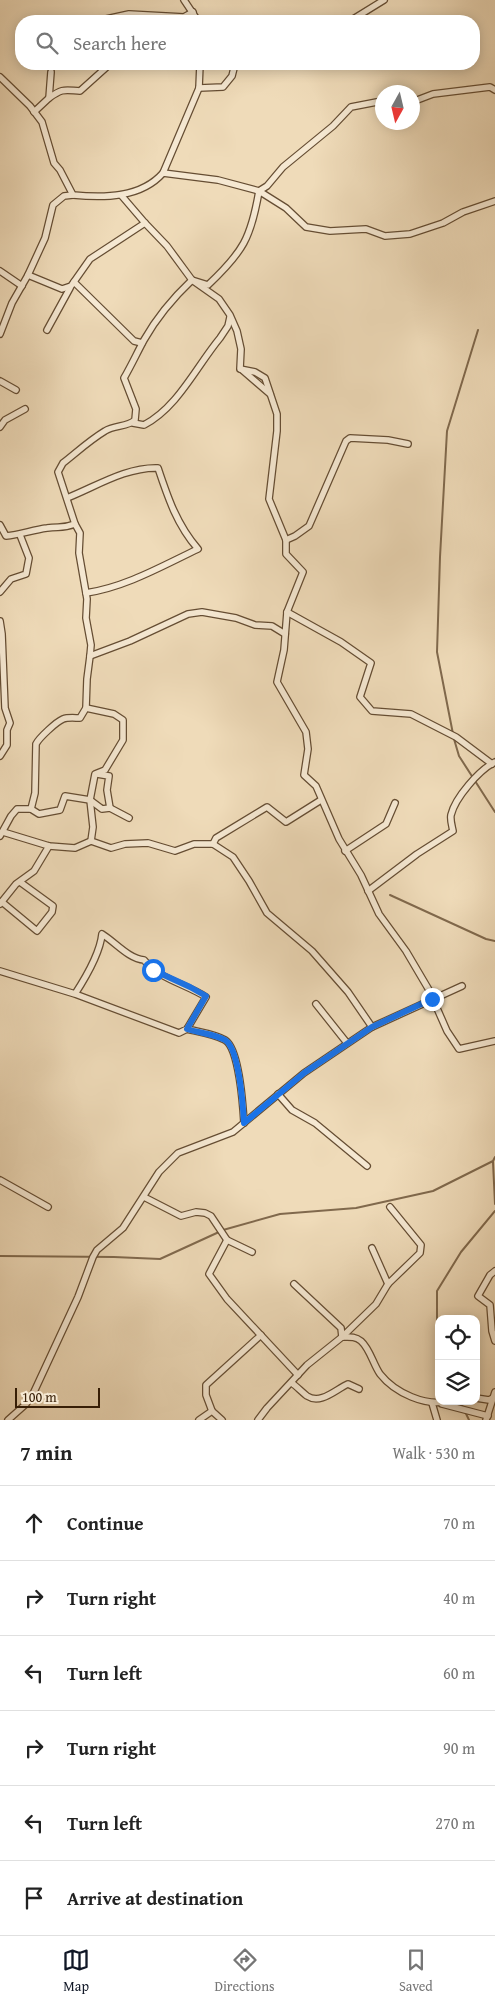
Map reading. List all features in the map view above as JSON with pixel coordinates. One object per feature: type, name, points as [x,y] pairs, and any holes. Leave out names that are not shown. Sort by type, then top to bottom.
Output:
[{"type":"street","points":[[184,0],[195,15]]},
{"type":"street","points":[[360,15],[384,0]]},
{"type":"street","points":[[188,15],[193,12]]},
{"type":"street","points":[[124,15],[147,15]]},
{"type":"street","points":[[34,112],[59,90],[80,91],[103,70]]},
{"type":"street","points":[[0,334],[45,238],[53,205],[64,196],[98,197],[121,195],[132,193],[156,182],[163,173],[198,88],[200,70]]},
{"type":"street","points":[[198,88],[223,87],[232,76],[233,70]]},
{"type":"street","points":[[49,98],[51,72]]},
{"type":"street","points":[[0,78],[42,122],[54,163],[60,170],[73,195]]},
{"type":"street","points":[[420,99],[433,94],[493,87]]},
{"type":"street","points":[[192,280],[208,285],[236,255],[246,242],[254,219],[260,191],[267,186],[283,167],[333,126],[351,107],[375,102]]},
{"type":"street","points":[[163,173],[218,180],[260,191],[286,208],[306,227],[330,231],[366,229],[385,236],[410,234],[443,223],[463,212],[495,201]]},
{"type":"street","points":[[121,195],[167,246],[192,280],[220,299],[237,331],[241,349],[240,369]]},
{"type":"street","points":[[47,330],[66,292],[90,258],[145,223]]},
{"type":"street","points":[[0,271],[22,286]]},
{"type":"street","points":[[28,275],[62,289],[73,284]]},
{"type":"street","points":[[132,423],[137,417],[136,409],[124,378],[142,342],[155,322],[174,298],[192,280]]},
{"type":"street","points":[[73,284],[134,341],[142,342]]},
{"type":"street","points":[[31,808],[35,792],[38,741],[64,718],[80,718],[86,708],[91,645],[86,618],[86,593],[79,553],[80,533],[75,524],[58,472],[63,463],[106,430],[132,423],[144,426],[156,419],[167,408],[220,338],[228,326],[230,315]]},
{"type":"street","points":[[240,369],[255,372],[265,378],[277,414],[269,499],[286,540],[286,554],[303,572],[287,612],[284,650],[277,682],[306,732],[308,749],[304,775],[316,786],[345,851],[361,875],[379,914],[406,951],[447,1031],[459,1049],[495,1041]]},
{"type":"street","points":[[240,369],[270,394]]},
{"type":"street","points":[[0,381],[16,390]]},
{"type":"street","points":[[0,427],[5,420],[25,410]]},
{"type":"street","points":[[286,540],[309,526],[346,441],[350,438],[388,440],[408,444]]},
{"type":"street","points":[[67,498],[106,480],[144,468],[158,468],[168,500],[179,523],[185,534],[198,548],[160,569],[111,587],[86,593]]},
{"type":"street","points":[[0,525],[3,537],[49,528],[62,528],[75,524]]},
{"type":"street","points":[[0,592],[11,579],[26,574],[29,558],[20,535]]},
{"type":"street","points":[[90,656],[130,641],[188,614],[202,612],[236,618],[255,625],[272,626],[285,634]]},
{"type":"street","points":[[287,612],[341,642],[371,663],[360,697],[372,710],[411,714],[453,735],[493,763],[474,779],[459,798],[450,816],[453,831],[417,854],[368,891]]},
{"type":"street","points":[[0,621],[5,708],[10,723],[7,730],[7,745],[0,756]]},
{"type":"street","points":[[86,708],[114,714],[123,720],[123,740],[105,770],[96,774]]},
{"type":"street","points":[[91,842],[93,827],[90,800],[96,774]]},
{"type":"street","points":[[96,774],[109,776],[107,790],[110,808]]},
{"type":"street","points":[[129,818],[110,808],[102,810],[90,800],[65,796],[60,810],[39,814],[31,808],[17,809],[2,829],[49,846],[75,848],[91,842],[111,848],[125,844],[148,843],[175,851],[194,844],[213,844],[233,857],[267,912],[312,951],[348,992],[372,1027]]},
{"type":"street","points":[[213,844],[216,838],[267,807],[286,822],[321,800]]},
{"type":"street","points":[[345,851],[386,824],[395,803]]},
{"type":"street","points":[[20,882],[53,906],[52,912],[37,931],[1,903],[20,882],[34,871],[49,846]]},
{"type":"street","points":[[0,971],[75,994],[179,1033],[187,1029],[206,996],[153,970],[144,960],[136,959],[102,934],[90,966],[75,994]]},
{"type":"street","points":[[8,1420],[26,1404],[33,1394],[82,1288],[97,1250],[123,1228],[159,1172],[178,1153],[226,1135],[244,1123],[304,1073],[372,1027],[462,986]]},
{"type":"street","points":[[316,1004],[347,1043]]},
{"type":"street","points":[[187,1029],[226,1040],[232,1047],[241,1088],[244,1123]]},
{"type":"street","points":[[278,1094],[292,1110],[315,1123],[367,1166]]},
{"type":"street","points":[[0,1180],[48,1207]]},
{"type":"street","points":[[144,1197],[181,1216],[196,1212],[206,1213],[211,1216],[222,1230],[227,1240],[252,1252]]},
{"type":"street","points":[[258,1420],[298,1375],[328,1347],[342,1338],[376,1304],[388,1284],[417,1258],[420,1253],[421,1244],[390,1207]]},
{"type":"street","points":[[227,1240],[209,1274],[227,1299],[298,1375]]},
{"type":"street","points":[[372,1248],[388,1284]]},
{"type":"street","points":[[495,1272],[490,1275],[478,1296],[490,1305],[492,1331],[495,1341]]},
{"type":"street","points":[[294,1284],[341,1328],[342,1338]]},
{"type":"street","points":[[222,1420],[212,1410],[206,1395],[206,1385],[261,1335]]},
{"type":"street","points":[[342,1338],[355,1337],[360,1340],[369,1351],[380,1374],[396,1387],[425,1402],[432,1403],[437,1420]]},
{"type":"street","points":[[292,1383],[308,1397],[313,1398],[328,1395],[348,1384],[359,1389]]},
{"type":"street","points":[[447,1405],[487,1418],[495,1392]]},
{"type":"street","points":[[480,1399],[489,1400],[495,1397]]},
{"type":"street","points":[[199,1420],[212,1410]]},
{"type":"waterway","points":[[453,734],[437,652],[447,431],[478,330]]},
{"type":"waterway","points":[[454,739],[459,756],[495,812]]},
{"type":"waterway","points":[[390,895],[486,939],[495,941]]},
{"type":"waterway","points":[[223,1230],[280,1214],[356,1208],[433,1191],[493,1161],[495,1157]]},
{"type":"waterway","points":[[493,1162],[495,1204]]},
{"type":"waterway","points":[[437,1315],[437,1291],[461,1252],[495,1211]]},
{"type":"waterway","points":[[0,1256],[160,1259],[219,1232]]},
{"type":"waterway","points":[[462,1405],[469,1420]]},
{"type":"route","points":[[153,970],[206,996],[187,1029],[226,1040],[232,1047],[241,1088],[244,1123],[304,1073],[347,1043],[372,1027],[432,999]]}]
